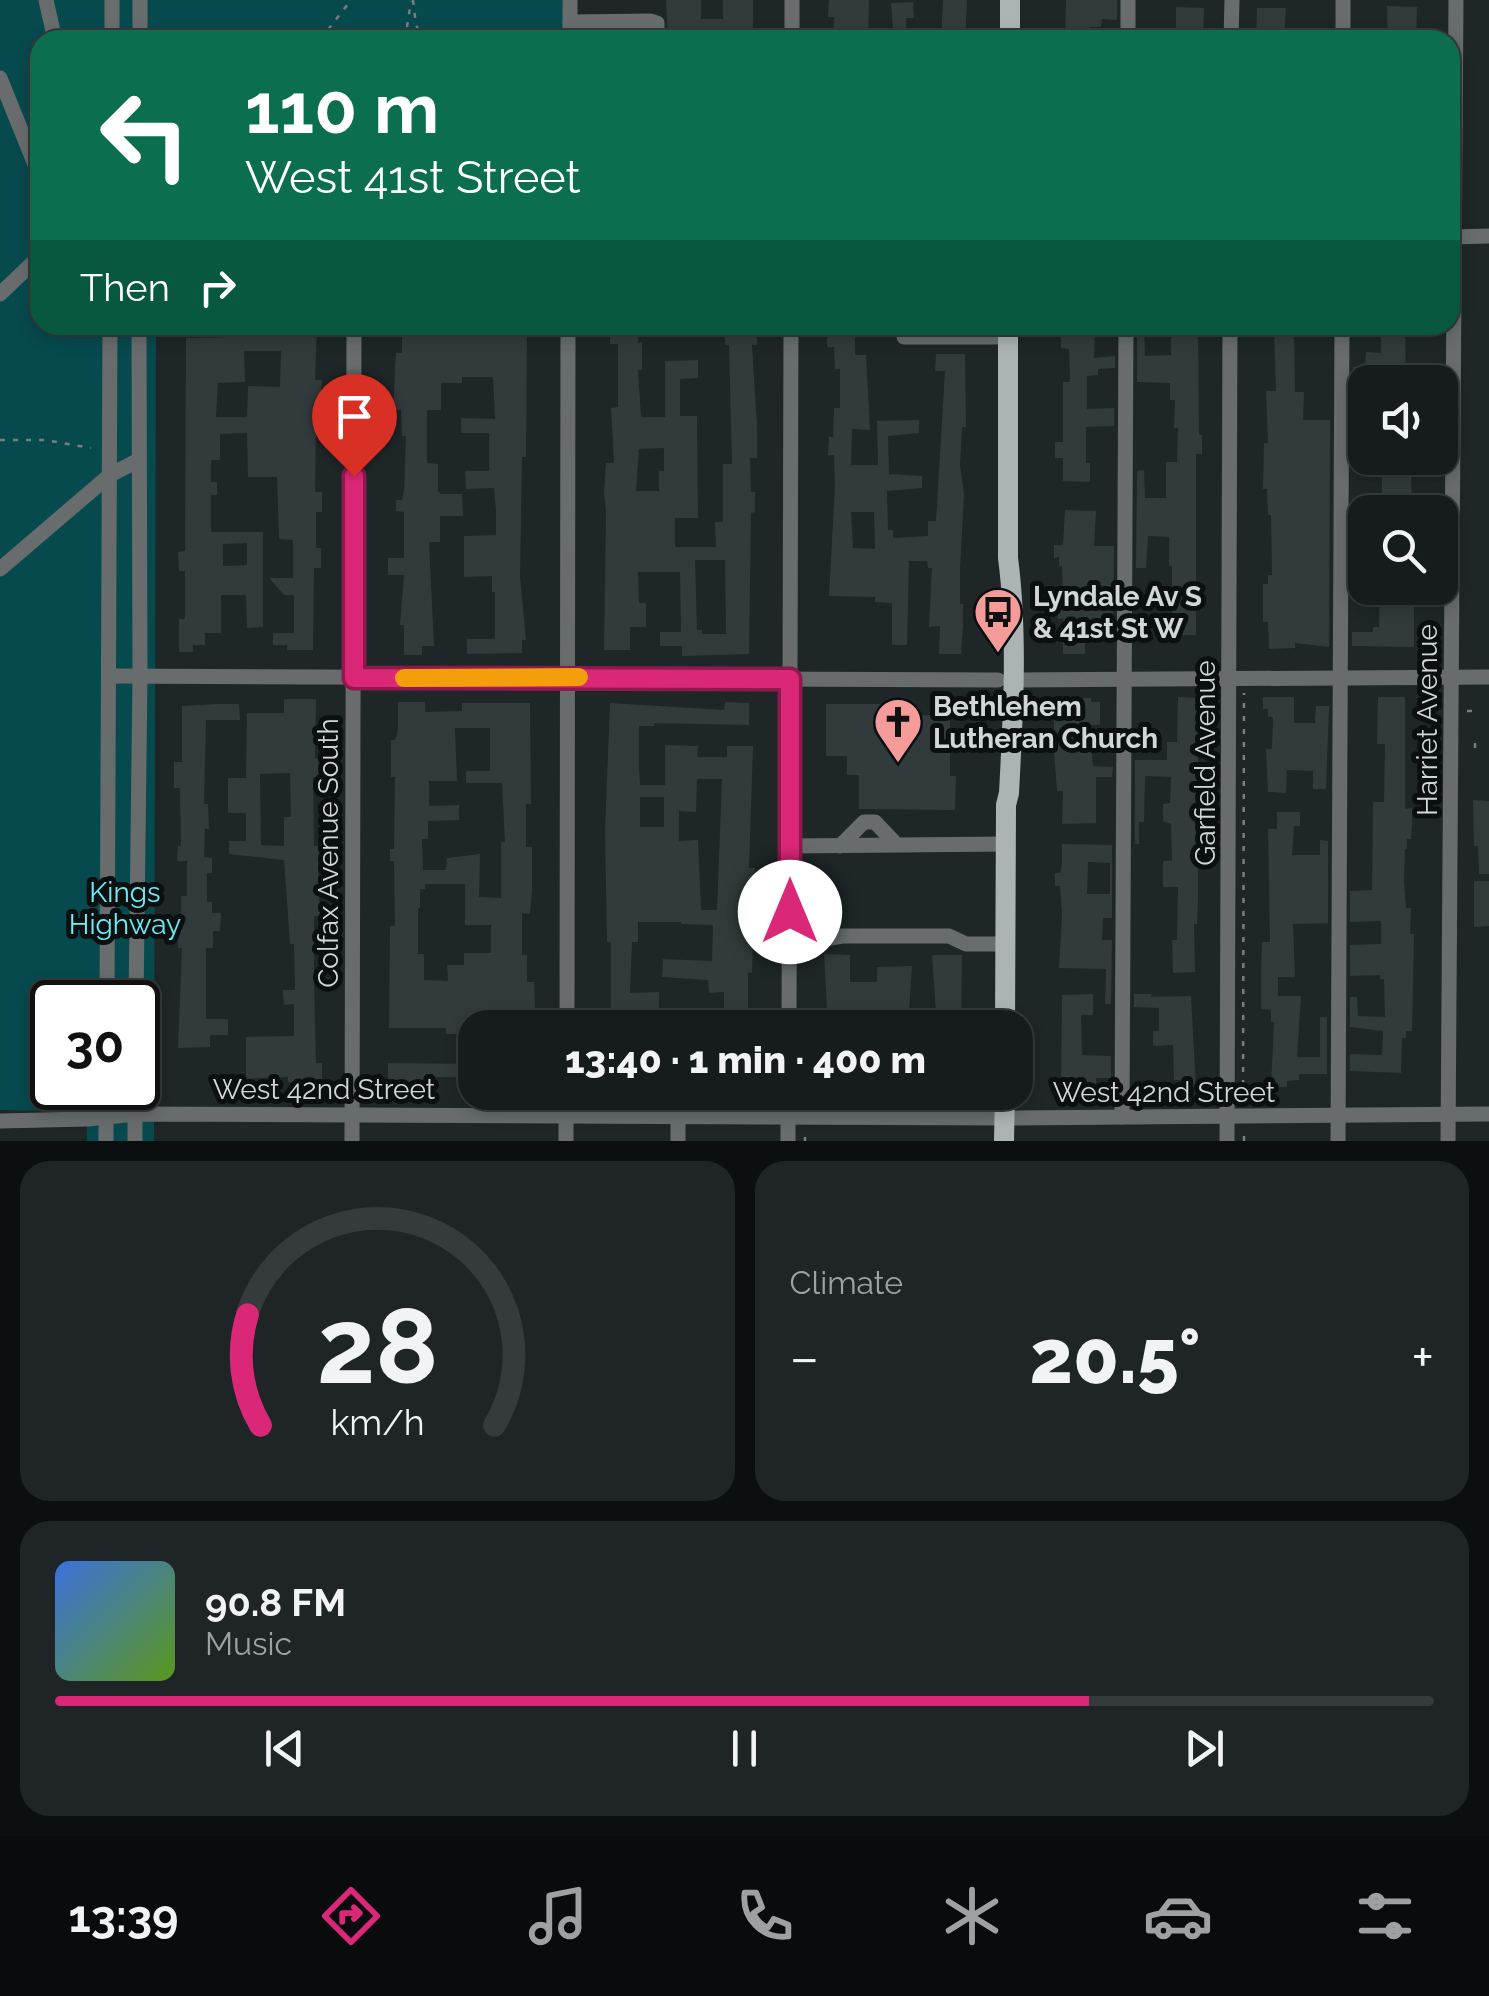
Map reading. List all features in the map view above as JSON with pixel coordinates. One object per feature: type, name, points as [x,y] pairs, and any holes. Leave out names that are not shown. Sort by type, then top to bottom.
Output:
[{"type":"main road","points":[[1010,0],[1010,30]]},
{"type":"main road","points":[[1005,1010],[1006,805],[1010,794],[1005,680],[1012,584],[1008,558],[1008,335]]},
{"type":"main road","points":[[1004,1110],[1004,1141]]},
{"type":"street","points":[[46,0],[53,30]]},
{"type":"street","points":[[112,0],[112,30]]},
{"type":"street","points":[[140,0],[140,30]]},
{"type":"street","points":[[570,0],[570,30]]},
{"type":"street","points":[[792,0],[792,30]]},
{"type":"street","points":[[1128,0],[1128,30]]},
{"type":"street","points":[[1231,30],[1232,0]]},
{"type":"street","points":[[1343,0],[1343,30]]},
{"type":"street","name":"Harriet Avenue","points":[[1455,30],[1456,0]]},
{"type":"street","points":[[570,22],[651,21],[657,23],[657,30]]},
{"type":"street","points":[[0,78],[30,152]]},
{"type":"street","points":[[1460,236],[1489,236]]},
{"type":"street","points":[[0,294],[30,266]]},
{"type":"street","points":[[107,980],[110,335]]},
{"type":"street","points":[[136,980],[139,335]]},
{"type":"street","name":"Colfax Avenue South","points":[[352,1141],[354,335]]},
{"type":"street","points":[[567,1010],[568,335]]},
{"type":"street","points":[[789,1010],[791,335]]},
{"type":"street","points":[[904,337],[939,335]]},
{"type":"street","points":[[1122,1117],[1126,335]]},
{"type":"street","name":"Garfield Avenue","points":[[1227,1141],[1230,335]]},
{"type":"street","points":[[1338,1141],[1342,335]]},
{"type":"street","name":"Harriet Avenue","points":[[1448,1141],[1452,335]]},
{"type":"street","points":[[0,569],[110,474],[138,460]]},
{"type":"street","points":[[110,676],[1005,680],[1489,677]]},
{"type":"street","points":[[840,846],[864,822],[875,822],[895,842]]},
{"type":"street","points":[[790,846],[882,846],[895,842],[1006,844]]},
{"type":"street","points":[[790,945],[842,936],[949,936],[966,944],[1006,944]]},
{"type":"street","points":[[106,1110],[106,1141]]},
{"type":"street","points":[[135,1110],[135,1141]]},
{"type":"street","points":[[566,1110],[566,1141]]},
{"type":"street","points":[[788,1110],[788,1141]]},
{"type":"street","name":"West 42nd Street","points":[[0,1121],[135,1114],[1004,1118],[1489,1114]]},
{"type":"street","points":[[678,1116],[678,1141]]},
{"type":"path","points":[[328,30],[351,0]]},
{"type":"path","points":[[407,30],[412,0]]},
{"type":"path","points":[[412,0],[418,30]]},
{"type":"path","points":[[0,440],[46,440],[91,448]]},
{"type":"path","points":[[1239,1103],[1245,1097],[1246,695],[1242,692]]},
{"type":"path","points":[[1475,741],[1475,748]]},
{"type":"green space","name":"Kings Highway","points":[[0,0],[562,0],[564,30],[30,30],[30,335],[156,335],[154,980],[30,980],[30,1110],[154,1110],[154,1141],[87,1141],[87,1119],[93,1112],[0,1110]]},
{"type":"building","points":[[666,0],[701,0],[701,19],[723,19],[723,0],[753,0],[753,30],[668,30]]},
{"type":"building","points":[[829,0],[869,0],[868,30],[833,30],[834,17],[828,17]]},
{"type":"building","points":[[943,0],[967,0],[966,30],[942,30]]},
{"type":"building","points":[[1066,0],[1117,0],[1117,20],[1102,19],[1101,27],[1089,30],[1065,30]]},
{"type":"building","points":[[913,2],[914,18],[906,18],[907,30],[870,30],[893,29],[891,3]]},
{"type":"building","points":[[1387,6],[1417,7],[1416,30],[1388,30]]},
{"type":"building","points":[[1176,7],[1204,8],[1203,30],[1176,30]]},
{"type":"building","points":[[1257,8],[1286,8],[1285,30],[1256,30]]},
{"type":"building","points":[[317,335],[315,380],[322,380],[315,492],[322,492],[322,512],[316,512],[316,548],[321,548],[321,568],[314,568],[313,650],[287,650],[287,645],[273,645],[273,633],[294,633],[294,595],[284,595],[269,578],[293,578],[293,540],[279,539],[277,477],[248,477],[247,433],[220,434],[220,460],[211,460],[211,482],[217,482],[217,495],[211,495],[211,532],[263,532],[263,627],[247,628],[246,595],[221,595],[221,633],[205,633],[205,645],[193,645],[193,652],[179,652],[179,619],[185,619],[185,571],[179,571],[178,552],[185,551],[186,338]],"holes":[[[244,351],[281,351],[280,387],[248,386],[247,417],[216,417],[218,383],[245,382]],[[247,543],[247,565],[223,566],[223,544]]]},
{"type":"building","points":[[402,335],[527,335],[520,576],[526,640],[522,640],[522,653],[467,654],[467,639],[495,639],[495,592],[492,576],[464,577],[464,536],[496,535],[496,510],[494,488],[466,489],[465,471],[489,471],[489,433],[461,433],[461,418],[495,419],[493,377],[462,377],[462,383],[441,383],[441,410],[427,410],[427,463],[438,464],[441,494],[462,494],[463,516],[440,516],[440,542],[429,542],[434,646],[422,646],[422,655],[404,655],[404,625],[400,625],[404,575],[388,575],[388,558],[404,558],[404,512],[396,511],[396,500],[402,500],[404,491],[406,436],[402,436],[401,410],[393,410],[396,353],[402,353]]},
{"type":"building","points":[[610,335],[638,335],[638,343],[642,342],[642,370],[638,370],[641,417],[665,417],[665,361],[698,360],[698,378],[680,379],[680,416],[697,416],[698,518],[675,518],[675,547],[716,547],[715,522],[723,522],[723,464],[732,464],[729,345],[725,345],[725,335],[757,335],[757,345],[752,345],[757,458],[750,458],[755,512],[751,513],[749,654],[682,656],[682,646],[660,646],[660,632],[681,632],[680,572],[638,572],[639,603],[646,603],[646,627],[630,627],[630,650],[604,650],[604,492],[606,463],[614,463],[611,408],[618,407],[618,344],[610,344]],"holes":[[[664,448],[664,471],[659,471],[659,491],[636,491],[639,449]],[[695,560],[725,560],[726,634],[702,634],[702,630],[697,630]]]},
{"type":"building","points":[[827,335],[855,335],[855,355],[866,355],[870,430],[852,429],[851,465],[878,465],[877,421],[919,420],[919,433],[888,436],[889,474],[922,476],[922,488],[887,491],[888,530],[893,530],[893,538],[928,536],[928,521],[936,521],[945,371],[935,371],[936,354],[965,354],[966,427],[962,427],[960,465],[964,494],[961,654],[939,654],[940,626],[929,627],[932,568],[928,568],[927,561],[909,561],[907,645],[892,645],[892,603],[875,602],[875,597],[829,596],[835,485],[834,455],[828,455],[829,437],[833,437],[834,408],[840,408],[840,369],[835,369],[834,347],[827,347]],"holes":[[[851,512],[874,512],[875,549],[853,548]]]},
{"type":"building","points":[[1061,335],[1095,335],[1094,358],[1115,356],[1115,368],[1098,369],[1098,375],[1087,376],[1087,409],[1114,408],[1114,426],[1086,427],[1090,482],[1063,481],[1063,458],[1055,458],[1055,442],[1063,442],[1063,382],[1070,382],[1069,349],[1061,348]]},
{"type":"building","points":[[1137,335],[1144,335],[1145,356],[1171,355],[1171,335],[1198,335],[1202,454],[1196,454],[1196,635],[1172,635],[1169,537],[1148,536],[1146,568],[1136,568],[1137,471],[1144,470],[1145,498],[1166,498],[1166,462],[1177,462],[1178,428],[1174,428],[1175,400],[1170,400],[1170,383],[1137,382]]},
{"type":"building","points":[[1274,335],[1294,335],[1295,392],[1304,392],[1303,420],[1330,420],[1329,647],[1295,643],[1295,648],[1269,649],[1268,622],[1263,622],[1263,584],[1268,584],[1268,575],[1272,575],[1271,515],[1267,489],[1263,489],[1264,443],[1268,443],[1266,391],[1276,391]]},
{"type":"building","points":[[1381,335],[1405,335],[1406,365],[1365,365],[1366,352],[1381,353]]},
{"type":"building","points":[[1382,475],[1411,475],[1412,495],[1382,495]]},
{"type":"building","points":[[1065,510],[1096,511],[1094,546],[1114,546],[1113,640],[1085,640],[1085,654],[1063,654],[1063,618],[1058,619],[1057,607],[1063,606],[1062,566],[1059,557],[1054,558],[1054,545],[1063,545]]},
{"type":"building","points":[[1380,605],[1414,605],[1414,647],[1352,646],[1352,632],[1373,632],[1373,627],[1379,627]]},
{"type":"building","points":[[1178,697],[1198,698],[1198,899],[1195,972],[1173,973],[1178,887],[1163,887],[1163,861],[1172,861],[1171,824],[1163,821],[1163,804],[1170,803],[1171,777],[1145,776],[1144,822],[1139,822],[1139,844],[1135,844],[1135,760],[1167,760],[1167,742],[1177,742]]},
{"type":"building","points":[[1263,697],[1294,697],[1294,723],[1315,723],[1316,706],[1329,706],[1326,789],[1313,789],[1313,771],[1287,770],[1286,793],[1268,792],[1266,749],[1272,749],[1273,717],[1268,717],[1268,709],[1263,709]]},
{"type":"building","points":[[1378,697],[1405,697],[1405,809],[1413,808],[1404,880],[1406,908],[1411,908],[1410,934],[1414,934],[1412,1031],[1406,1031],[1406,1038],[1402,1038],[1401,1073],[1350,1071],[1350,1054],[1382,1055],[1383,1031],[1350,1027],[1350,997],[1357,997],[1358,1016],[1385,1017],[1384,979],[1380,975],[1350,976],[1350,945],[1381,944],[1381,921],[1350,922],[1350,891],[1372,890],[1373,802],[1384,802],[1385,744],[1377,744]]},
{"type":"building","points":[[1091,698],[1091,702],[1100,702],[1100,725],[1089,725],[1093,766],[1113,767],[1112,777],[1096,777],[1096,823],[1062,824],[1063,791],[1057,791],[1054,711],[1062,711],[1061,699]]},
{"type":"building","points":[[284,699],[316,699],[315,759],[318,758],[319,777],[313,777],[314,846],[321,846],[321,859],[320,916],[314,916],[314,979],[316,1063],[322,1063],[322,1082],[288,1082],[288,1077],[246,1079],[246,1037],[294,1036],[294,1004],[284,1005],[283,990],[295,990],[294,944],[290,944],[284,860],[229,854],[229,841],[246,841],[246,813],[228,813],[228,778],[246,778],[247,713],[284,713]],"holes":[[[290,773],[291,817],[284,817],[284,846],[261,845],[260,774]]]},
{"type":"building","points":[[398,702],[425,702],[425,712],[462,711],[462,703],[530,703],[531,804],[526,804],[526,847],[532,847],[532,889],[530,914],[522,913],[522,955],[527,955],[527,982],[534,982],[535,1010],[458,1010],[458,1034],[446,1034],[446,1028],[389,1028],[390,926],[395,926],[394,861],[390,861],[390,849],[394,849],[395,777],[391,777],[391,740],[395,740]],"holes":[[[455,728],[490,728],[490,771],[466,771],[466,783],[502,783],[505,842],[501,842],[501,898],[479,897],[480,854],[447,858],[446,870],[423,870],[422,839],[428,839],[428,821],[459,820],[459,805],[429,806],[429,781],[457,781]],[[425,884],[465,884],[465,925],[491,925],[491,953],[464,953],[464,965],[447,965],[448,981],[424,980],[424,954],[418,954],[420,889],[425,889]]]},
{"type":"building","points":[[725,702],[749,703],[749,725],[639,726],[640,785],[665,785],[665,745],[698,746],[697,757],[727,757],[727,746],[753,746],[749,868],[755,868],[748,1010],[724,1010],[724,992],[709,993],[708,980],[662,977],[663,959],[712,961],[713,925],[638,922],[638,942],[632,942],[630,993],[659,992],[659,1010],[611,1010],[605,831],[610,703],[724,710]],"holes":[[[697,779],[722,779],[717,910],[701,910],[698,840],[679,841],[679,811],[696,812]],[[640,797],[664,797],[664,827],[640,827]]]},
{"type":"building","points":[[239,704],[240,720],[206,720],[204,804],[208,804],[209,829],[205,829],[204,857],[212,858],[212,873],[207,873],[207,902],[212,902],[212,913],[221,913],[220,931],[213,931],[213,948],[206,948],[206,1019],[228,1019],[228,1035],[210,1035],[210,1047],[178,1048],[182,948],[178,948],[177,932],[181,931],[181,896],[187,896],[187,861],[177,861],[181,846],[180,788],[174,788],[174,762],[182,762],[182,706]]},
{"type":"building","name":"Bethlehem Lutheran Church","points":[[826,704],[901,704],[901,715],[950,715],[950,776],[956,776],[955,810],[859,809],[859,775],[847,775],[847,756],[826,756]]},
{"type":"building","points":[[1473,800],[1489,801],[1489,874],[1479,874]]},
{"type":"building","points":[[1277,812],[1300,812],[1300,826],[1294,826],[1292,855],[1320,855],[1320,840],[1328,841],[1328,923],[1293,924],[1295,977],[1278,977],[1278,996],[1301,996],[1297,1057],[1320,1057],[1320,1017],[1327,1017],[1327,1074],[1299,1074],[1299,1080],[1287,1081],[1287,1087],[1271,1087],[1274,1022],[1271,1010],[1261,1009],[1262,942],[1270,942],[1268,829],[1277,829]]},
{"type":"building","points":[[1062,844],[1112,845],[1112,918],[1103,918],[1102,940],[1112,940],[1111,1004],[1105,1004],[1106,969],[1059,968],[1062,914],[1055,873],[1060,873]],"holes":[[[1088,862],[1110,863],[1110,894],[1087,894]]]},
{"type":"building","points":[[1474,881],[1489,881],[1489,926],[1474,927]]},
{"type":"building","points":[[824,954],[850,955],[850,982],[877,982],[877,967],[912,966],[909,1010],[827,1010]]},
{"type":"building","points":[[932,955],[962,955],[961,1010],[936,1010]]},
{"type":"building","points":[[1093,994],[1093,1015],[1081,1015],[1082,1055],[1111,1056],[1111,1078],[1096,1078],[1096,1089],[1061,1090],[1062,995]]},
{"type":"building","points":[[1134,994],[1191,996],[1196,1087],[1182,1087],[1182,1080],[1174,1080],[1173,1045],[1153,1046],[1153,1031],[1159,1031],[1159,1008],[1134,1007]]},
{"type":"building","points":[[388,1063],[458,1064],[458,1077],[435,1077],[435,1091],[392,1090],[392,1084],[388,1084]]},
{"type":"slow traffic","points":[[404,678],[579,677]]},
{"type":"place","name":"Lyndale Av S & 41st St W","points":[[998,654]]},
{"type":"place","name":"Bethlehem Lutheran Church","points":[[898,764]]},
{"type":"route","points":[[354,476],[354,678],[790,679],[790,912]]}]
